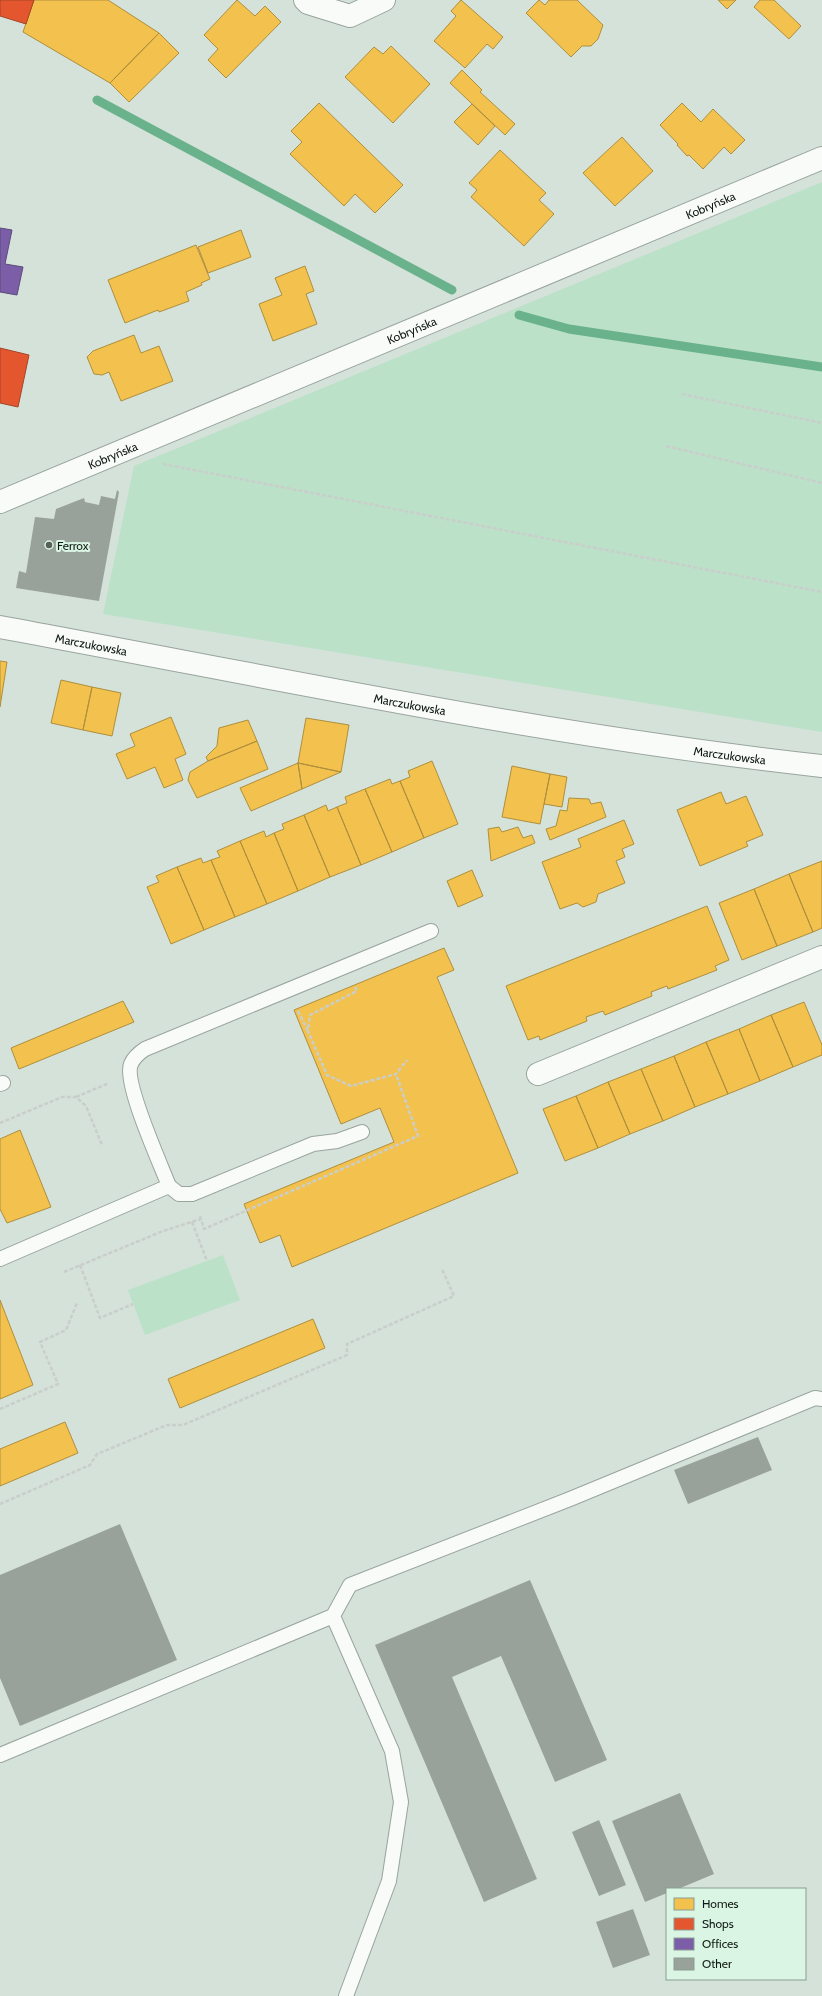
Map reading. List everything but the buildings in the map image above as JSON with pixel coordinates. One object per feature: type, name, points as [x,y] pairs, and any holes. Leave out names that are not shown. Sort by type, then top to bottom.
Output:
[{"type":"street","points":[[305,0],[308,3],[350,16],[384,0]]},
{"type":"street","name":"Kobryńska","points":[[0,502],[822,158]]},
{"type":"street","name":"Marczukowska","points":[[0,627],[506,720],[659,745],[822,766]]},
{"type":"street","points":[[538,1074],[822,958]]},
{"type":"lane","points":[[362,1132],[337,1141],[313,1144],[192,1194],[180,1194],[169,1186],[131,1087],[130,1065],[136,1056],[145,1049],[431,931]]},
{"type":"lane","points":[[0,1259],[169,1186]]},
{"type":"lane","points":[[0,1755],[333,1616],[350,1586],[570,1500],[815,1398],[822,1399]]},
{"type":"lane","points":[[333,1616],[392,1751],[401,1802],[389,1881],[346,1996]]},
{"type":"path","points":[[682,394],[822,423]]},
{"type":"path","points":[[140,444],[147,461],[822,592]]},
{"type":"path","points":[[666,446],[822,483]]},
{"type":"path","points":[[308,1031],[310,1015],[357,991],[348,966]]},
{"type":"path","points":[[291,1014],[298,1011],[327,1075],[351,1086],[396,1074],[407,1060]]},
{"type":"path","points":[[0,1123],[62,1097],[76,1097],[86,1106],[102,1145]]},
{"type":"path","points":[[204,1229],[254,1207]]},
{"type":"path","points":[[64,1272],[163,1231],[201,1219]]},
{"type":"path","points":[[192,1222],[207,1261]]},
{"type":"path","points":[[80,1265],[100,1318],[133,1304]]},
{"type":"path","points":[[0,1504],[90,1465],[97,1454],[167,1425],[184,1425],[347,1355],[347,1344],[454,1296],[442,1269]]},
{"type":"path","points":[[0,1409],[58,1384],[40,1342],[66,1330],[77,1303]]},
{"type":"green space","points":[[822,182],[822,732],[103,614],[134,466]]},
{"type":"green space","points":[[223,1255],[240,1300],[145,1335],[128,1290]]},
{"type":"waterway","points":[[97,100],[452,290]]},
{"type":"waterway","points":[[519,315],[569,329],[822,367]]},
{"type":"place","name":"Ferrox","points":[[49,545]]}]
